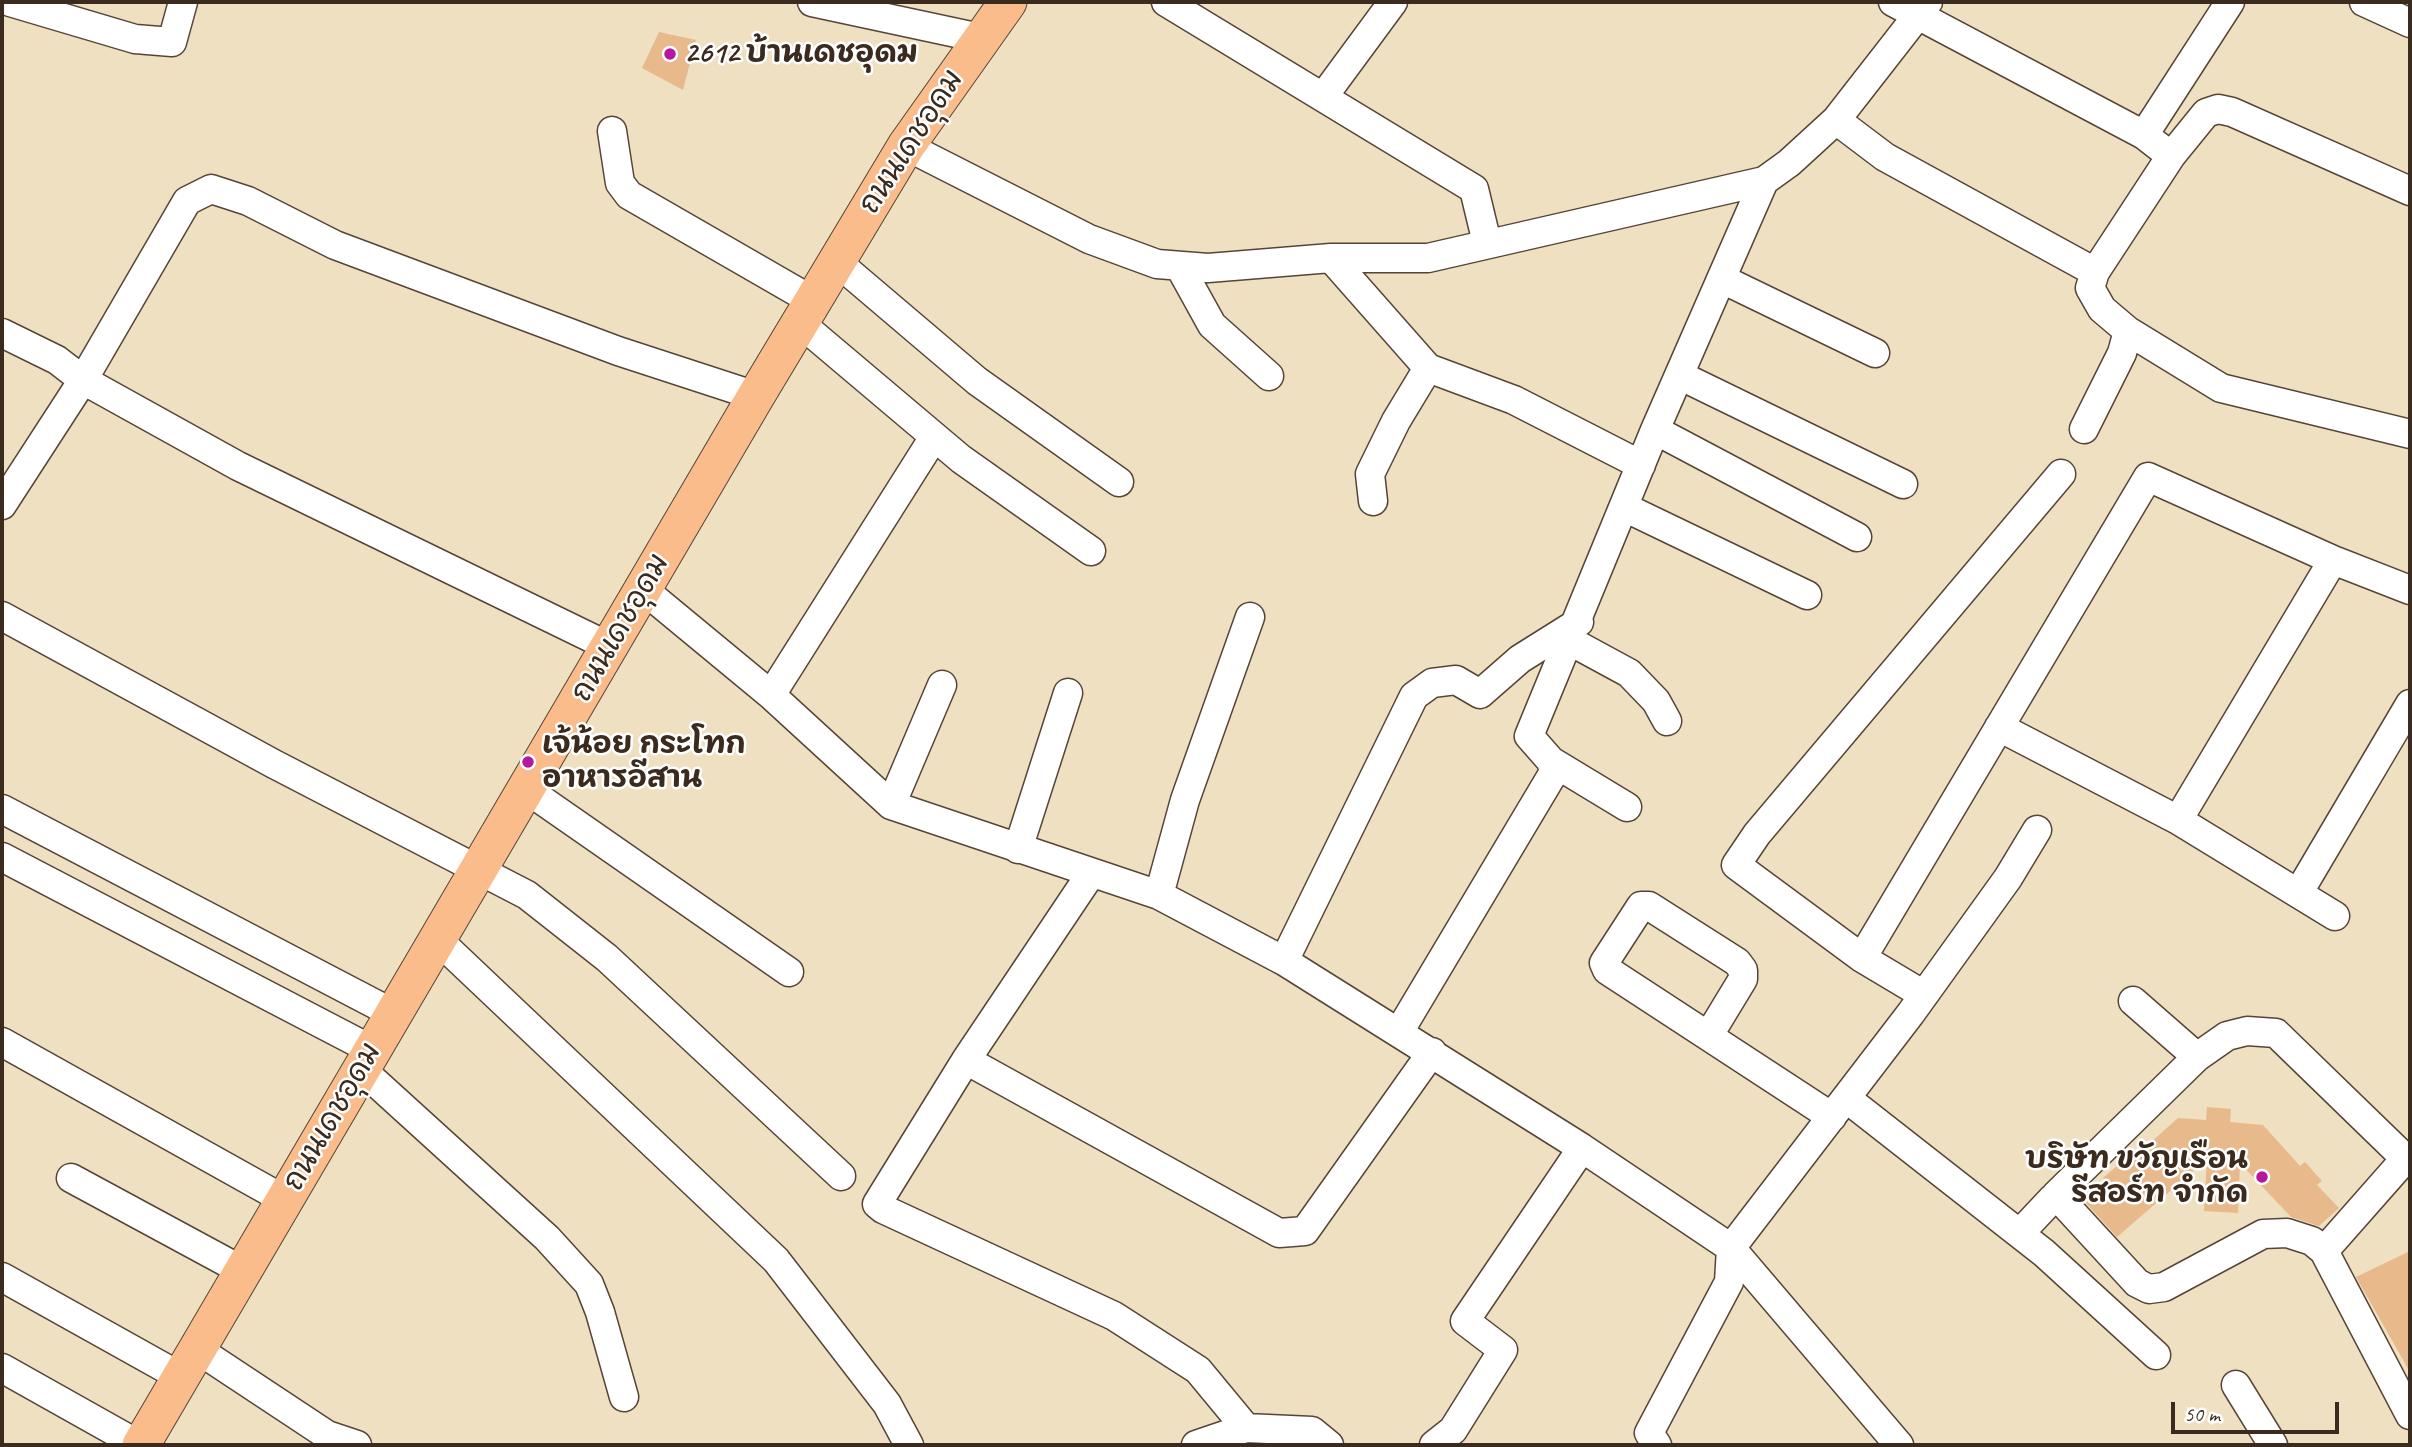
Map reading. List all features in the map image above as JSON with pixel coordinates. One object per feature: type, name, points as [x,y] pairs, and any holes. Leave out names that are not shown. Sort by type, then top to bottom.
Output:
[{"type":"main road","name":"ถนนเดชอุดม","points":[[140,1445],[806,312],[906,146],[1008,2]]},
{"type":"street","points":[[10,2],[135,39],[172,42],[183,2]]},
{"type":"street","points":[[812,2],[980,38]]},
{"type":"street","points":[[1166,2],[1474,189],[1487,243]]},
{"type":"street","points":[[1322,97],[1393,2]]},
{"type":"street","points":[[1893,2],[1923,8],[2144,135],[2171,156]]},
{"type":"street","points":[[2144,135],[2230,2]]},
{"type":"street","points":[[2364,2],[2410,23]]},
{"type":"street","points":[[906,146],[1089,239],[1157,264],[1181,268],[1331,258],[1428,258],[1764,181],[1789,163],[1836,120],[1923,8]]},
{"type":"street","points":[[2410,191],[2232,112],[2218,109],[2206,113],[2171,156],[2095,272],[2090,288],[2102,309],[2128,331],[2221,388],[2410,434]]},
{"type":"street","points":[[1836,120],[1862,143],[1885,157],[2095,272]]},
{"type":"street","points":[[611,131],[620,183],[629,195],[806,312],[934,437],[1091,551]]},
{"type":"street","points":[[1627,807],[1550,761],[1529,736],[1655,430],[1764,181]]},
{"type":"street","points":[[3,501],[83,380],[187,201],[211,189],[248,201],[335,245],[618,351],[756,396]]},
{"type":"street","points":[[1331,258],[1428,368],[1514,400],[1641,465]]},
{"type":"street","points":[[837,262],[977,381],[1119,482]]},
{"type":"street","points":[[1181,268],[1212,325],[1269,376]]},
{"type":"street","points":[[1722,279],[1875,353]]},
{"type":"street","points":[[2084,429],[2122,353],[2128,331]]},
{"type":"street","points":[[2,332],[57,360],[83,380],[238,466],[610,647]]},
{"type":"street","points":[[1373,501],[1370,474],[1396,421],[1428,368]]},
{"type":"street","points":[[1679,375],[1903,484]]},
{"type":"street","points":[[1655,430],[1857,537]]},
{"type":"street","points":[[771,695],[934,437]]},
{"type":"street","points":[[1924,995],[1863,958],[1736,865],[1766,823],[2061,474]]},
{"type":"street","points":[[1863,958],[2148,477],[2333,560],[2410,590]]},
{"type":"street","points":[[1624,507],[1807,595]]},
{"type":"street","points":[[2178,820],[2333,560]]},
{"type":"street","points":[[644,590],[771,695],[891,805],[1090,875],[1159,895],[1284,961],[1432,1052],[1731,1248],[1899,1445]]},
{"type":"street","points":[[2,616],[274,764],[480,868],[527,895],[607,958],[841,1176]]},
{"type":"street","points":[[1159,895],[1185,800],[1250,617]]},
{"type":"street","points":[[1574,631],[1629,673],[1656,701],[1667,721]]},
{"type":"street","points":[[1284,961],[1414,696],[1432,683],[1455,680],[1480,694],[1521,659],[1574,631]]},
{"type":"street","points":[[891,805],[942,685]]},
{"type":"street","points":[[1018,849],[1068,693]]},
{"type":"street","points":[[2299,892],[2410,704]]},
{"type":"street","points":[[1999,727],[2178,820],[2335,916]]},
{"type":"street","points":[[1399,1032],[1553,772],[1550,761]]},
{"type":"street","points":[[526,789],[789,972]]},
{"type":"street","points":[[2,809],[394,1014]]},
{"type":"street","points":[[1657,1445],[1649,1433],[1729,1282],[1731,1248],[1924,995],[2008,878],[2037,830]]},
{"type":"street","points":[[2,857],[367,1060],[589,1284],[600,1312],[624,1397]]},
{"type":"street","points":[[1090,875],[966,1060],[877,1203],[883,1209],[1114,1316],[1198,1370],[1246,1428]]},
{"type":"street","points":[[1709,1035],[1743,979],[1743,970],[1737,962],[1660,913],[1641,906],[1604,963],[1607,970],[1709,1035],[1839,1107],[2020,1233],[2156,1355]]},
{"type":"street","points":[[437,939],[776,1260],[887,1404],[909,1445]]},
{"type":"street","points":[[2133,1001],[2197,1057]]},
{"type":"street","points":[[2020,1233],[2197,1057],[2227,1036],[2247,1031],[2276,1033],[2408,1160],[2325,1251]]},
{"type":"street","points":[[2,1042],[285,1200]]},
{"type":"street","points":[[966,1060],[1279,1233],[1305,1231],[1432,1052]]},
{"type":"street","points":[[1451,1440],[1503,1350],[1465,1321],[1582,1148]]},
{"type":"street","points":[[71,1178],[243,1271]]},
{"type":"street","points":[[2054,1197],[2137,1283],[2149,1289],[2164,1287],[2263,1234],[2287,1233],[2312,1241],[2325,1251],[2410,1415]]},
{"type":"street","points":[[2,1276],[189,1363],[327,1435],[356,1445]]},
{"type":"street","points":[[2,1368],[140,1445]]},
{"type":"street","points":[[2236,1385],[2273,1445]]},
{"type":"street","points":[[1196,1445],[1246,1428],[1312,1431],[1329,1445]]},
{"type":"building","name":"2612 บ้านเดชอุดม","points":[[659,32],[696,40],[683,90],[642,68]]},
{"type":"building","name":"บริษัท ขวัญเรือน รีสอร์ท จำกัด","points":[[2207,1107],[2231,1109],[2230,1122],[2263,1125],[2300,1166],[2305,1162],[2322,1181],[2317,1185],[2339,1208],[2319,1226],[2291,1217],[2240,1163],[2238,1213],[2204,1211],[2207,1159],[2117,1237],[2084,1201],[2106,1182],[2103,1178],[2119,1164],[2122,1168],[2178,1118],[2206,1120]]},
{"type":"building","points":[[2410,1251],[2410,1372],[2356,1277]]},
{"type":"place","name":"2612 บ้านเดชอุดม","points":[[670,54]]},
{"type":"place","name":"เจ้น้อย กระโทก อาหารอีสาน","points":[[528,762]]},
{"type":"place","name":"บริษัท ขวัญเรือน รีสอร์ท จำกัด","points":[[2262,1177]]}]
